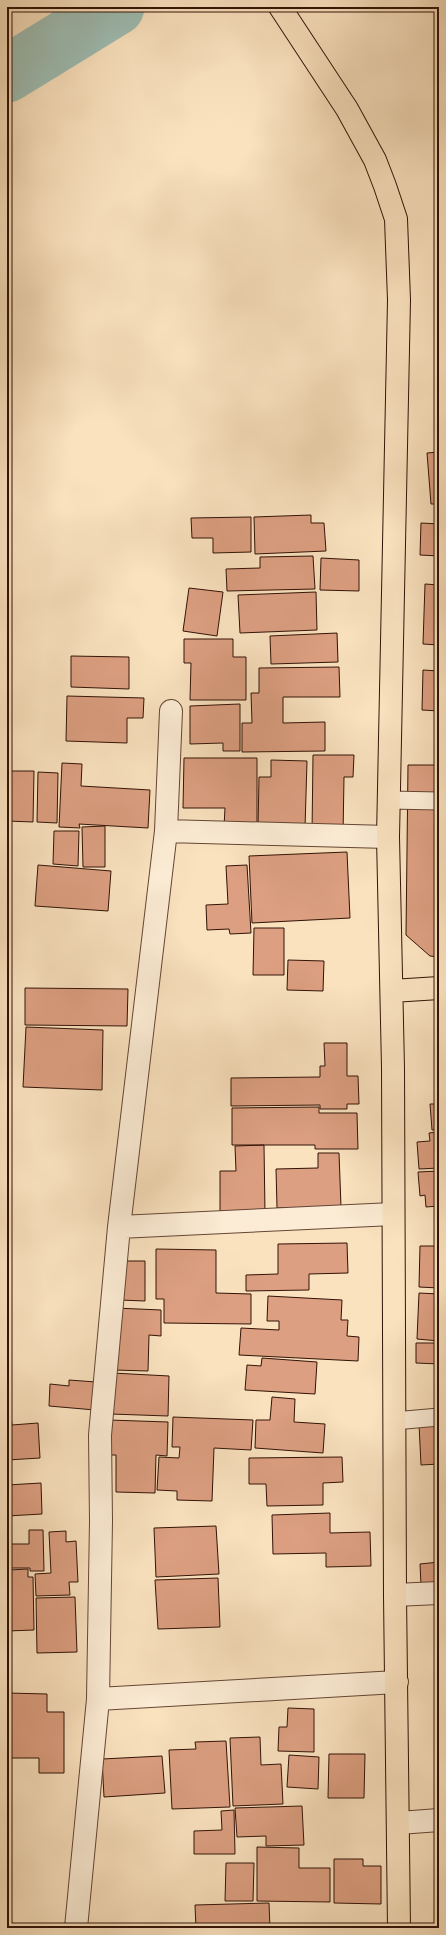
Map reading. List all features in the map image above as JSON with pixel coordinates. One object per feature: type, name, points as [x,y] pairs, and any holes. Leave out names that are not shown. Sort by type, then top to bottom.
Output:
[{"type":"highway","points":[[280,7],[317,61],[347,109],[374,160],[396,219],[399,300],[388,838],[392,991],[395,1595],[399,1823],[399,1928]]},
{"type":"highway","points":[[392,991],[439,988]]},
{"type":"street","points":[[76,1928],[98,1699],[101,1521],[100,1435],[119,1228],[166,831],[171,711]]},
{"type":"street","points":[[166,831],[388,838]]},
{"type":"street","points":[[119,1228],[393,1214]]},
{"type":"street","points":[[395,1595],[439,1593]]},
{"type":"street","points":[[98,1699],[397,1682]]},
{"type":"street","points":[[399,1823],[439,1820]]},
{"type":"lane","points":[[389,800],[439,801]]},
{"type":"lane","points":[[394,1421],[439,1417]]},
{"type":"building","points":[[439,452],[439,504],[431,504],[427,453]]},
{"type":"building","points":[[311,515],[311,523],[324,523],[326,551],[255,554],[254,517]]},
{"type":"building","points":[[251,517],[251,552],[213,553],[213,538],[192,538],[191,518]]},
{"type":"building","points":[[421,523],[439,524],[439,556],[420,555]]},
{"type":"building","points":[[313,556],[315,589],[227,591],[226,569],[260,568],[260,557]]},
{"type":"building","points":[[321,558],[359,560],[359,591],[320,590]]},
{"type":"building","points":[[425,584],[439,585],[439,645],[423,644]]},
{"type":"building","points":[[189,588],[223,592],[217,636],[183,631]]},
{"type":"building","points":[[316,592],[317,630],[240,633],[238,595]]},
{"type":"building","points":[[337,633],[338,662],[271,664],[270,636]]},
{"type":"building","points":[[184,639],[233,639],[233,657],[246,657],[246,700],[190,700],[191,663],[184,663]]},
{"type":"building","points":[[71,656],[129,657],[129,689],[71,687]]},
{"type":"building","points":[[339,667],[340,697],[283,697],[283,723],[325,722],[325,751],[242,752],[242,723],[252,723],[251,693],[259,693],[259,668]]},
{"type":"building","points":[[423,670],[439,671],[439,711],[422,710]]},
{"type":"building","points":[[67,696],[144,698],[143,718],[127,718],[127,743],[66,741]]},
{"type":"building","points":[[240,704],[240,751],[223,751],[223,743],[190,744],[190,706]]},
{"type":"building","points":[[313,755],[354,755],[353,777],[344,777],[343,835],[312,834]]},
{"type":"building","points":[[184,758],[257,758],[257,828],[224,827],[225,808],[183,808]]},
{"type":"building","points":[[271,760],[307,761],[305,828],[258,827],[259,777],[271,777]]},
{"type":"building","points":[[62,763],[82,764],[81,786],[150,790],[148,828],[79,824],[80,828],[59,827]]},
{"type":"building","points":[[408,765],[439,765],[439,957],[430,956],[406,935]]},
{"type":"building","points":[[7,771],[34,771],[33,822],[7,821]]},
{"type":"building","points":[[38,772],[58,773],[57,823],[37,822]]},
{"type":"building","points":[[105,826],[105,867],[83,867],[82,827]]},
{"type":"building","points":[[54,831],[79,831],[78,866],[53,864]]},
{"type":"building","points":[[347,852],[350,918],[252,923],[249,856]]},
{"type":"building","points":[[38,865],[111,871],[108,911],[35,906]]},
{"type":"building","points":[[247,865],[251,933],[230,934],[229,929],[207,930],[206,905],[228,904],[226,866]]},
{"type":"building","points":[[254,928],[284,928],[284,975],[253,975]]},
{"type":"building","points":[[288,960],[324,961],[323,991],[287,990]]},
{"type":"building","points":[[25,988],[128,989],[127,1026],[25,1025]]},
{"type":"building","points":[[26,1027],[103,1030],[102,1090],[23,1087]]},
{"type":"building","points":[[324,1043],[347,1043],[347,1076],[358,1076],[359,1104],[347,1104],[347,1109],[320,1109],[320,1105],[231,1106],[231,1078],[320,1077],[320,1066],[325,1066]]},
{"type":"building","points":[[437,1059],[439,1059],[439,1094],[436,1094]]},
{"type":"building","points":[[430,1104],[439,1104],[439,1129],[432,1130]]},
{"type":"building","points":[[319,1107],[319,1113],[357,1113],[358,1149],[315,1149],[315,1145],[232,1145],[232,1108]]},
{"type":"building","points":[[439,1132],[439,1168],[419,1169],[417,1142],[430,1141],[429,1133]]},
{"type":"building","points":[[264,1145],[265,1214],[220,1214],[220,1171],[236,1171],[235,1146]]},
{"type":"building","points":[[318,1153],[339,1153],[341,1207],[277,1208],[276,1169],[318,1168]]},
{"type":"building","points":[[439,1171],[439,1206],[426,1207],[425,1195],[420,1196],[418,1172]]},
{"type":"building","points":[[347,1243],[348,1273],[309,1274],[309,1290],[246,1291],[246,1275],[278,1274],[278,1244]]},
{"type":"building","points":[[420,1246],[439,1246],[439,1288],[419,1287]]},
{"type":"building","points":[[156,1249],[216,1250],[216,1293],[251,1294],[251,1324],[164,1323],[164,1299],[156,1299]]},
{"type":"building","points":[[120,1261],[145,1261],[145,1301],[120,1300]]},
{"type":"building","points":[[419,1293],[439,1294],[439,1341],[417,1339]]},
{"type":"building","points":[[268,1296],[342,1300],[341,1320],[348,1320],[347,1336],[359,1337],[358,1361],[239,1355],[241,1328],[279,1330],[279,1321],[267,1321]]},
{"type":"building","points":[[115,1308],[161,1310],[161,1336],[149,1335],[148,1371],[114,1370]]},
{"type":"building","points":[[416,1343],[439,1343],[439,1364],[416,1363]]},
{"type":"building","points":[[262,1358],[317,1362],[315,1394],[245,1390],[247,1365],[261,1366]]},
{"type":"building","points":[[112,1373],[169,1376],[168,1416],[111,1414]]},
{"type":"building","points":[[69,1380],[96,1382],[95,1410],[49,1406],[50,1384],[69,1386]]},
{"type":"building","points":[[272,1397],[295,1399],[294,1422],[325,1424],[323,1453],[255,1448],[256,1420],[270,1420]]},
{"type":"building","points":[[10,1406],[12,1425],[38,1423],[40,1458],[7,1460],[7,1407]]},
{"type":"building","points":[[173,1417],[253,1420],[251,1450],[214,1448],[212,1501],[177,1500],[177,1491],[157,1490],[159,1457],[179,1458],[180,1447],[172,1447]]},
{"type":"building","points":[[109,1420],[168,1422],[167,1456],[156,1455],[155,1493],[116,1492],[116,1455],[108,1455]]},
{"type":"building","points":[[439,1423],[439,1464],[421,1465],[419,1424]]},
{"type":"building","points":[[342,1457],[343,1482],[323,1483],[323,1505],[267,1506],[266,1484],[249,1484],[249,1458]]},
{"type":"building","points":[[41,1483],[42,1514],[7,1516],[7,1485]]},
{"type":"building","points":[[436,1501],[439,1501],[439,1524],[438,1524]]},
{"type":"building","points":[[330,1513],[330,1533],[370,1532],[371,1566],[326,1567],[326,1553],[273,1554],[272,1515]]},
{"type":"building","points":[[216,1526],[219,1574],[156,1577],[154,1528]]},
{"type":"building","points":[[29,1530],[43,1530],[44,1571],[30,1571],[30,1568],[7,1568],[7,1544],[29,1544]]},
{"type":"building","points":[[66,1531],[66,1542],[76,1541],[78,1582],[69,1582],[70,1595],[36,1596],[35,1574],[51,1573],[49,1532]]},
{"type":"building","points":[[439,1562],[439,1583],[421,1585],[420,1564]]},
{"type":"building","points":[[28,1569],[28,1577],[33,1577],[34,1630],[7,1631],[7,1578],[11,1578],[10,1570]]},
{"type":"building","points":[[218,1578],[220,1627],[158,1629],[155,1580]]},
{"type":"building","points":[[75,1597],[77,1652],[37,1653],[36,1598]]},
{"type":"building","points":[[7,1693],[47,1694],[47,1712],[64,1712],[64,1773],[39,1773],[39,1758],[7,1758]]},
{"type":"building","points":[[288,1708],[314,1709],[314,1752],[278,1751],[279,1727],[287,1727]]},
{"type":"building","points":[[260,1737],[261,1765],[281,1764],[283,1804],[233,1806],[230,1738]]},
{"type":"building","points":[[226,1741],[230,1807],[172,1809],[169,1750],[196,1749],[195,1742]]},
{"type":"building","points":[[329,1754],[365,1754],[364,1798],[328,1798]]},
{"type":"building","points":[[289,1755],[319,1757],[318,1789],[287,1787]]},
{"type":"building","points":[[162,1756],[165,1793],[104,1797],[102,1759]]},
{"type":"building","points":[[302,1806],[304,1845],[266,1846],[266,1836],[237,1837],[235,1808]]},
{"type":"building","points":[[234,1810],[235,1854],[194,1854],[194,1831],[222,1830],[221,1811]]},
{"type":"building","points":[[257,1847],[299,1848],[299,1868],[330,1868],[330,1902],[257,1901]]},
{"type":"building","points":[[334,1859],[363,1859],[363,1866],[381,1866],[381,1904],[334,1903]]},
{"type":"building","points":[[226,1863],[254,1863],[253,1901],[225,1901]]},
{"type":"building","points":[[269,1903],[270,1928],[196,1928],[195,1905]]},
{"type":"building","points":[[439,1923],[439,1928],[422,1928],[422,1924]]},
{"type":"waterway","points":[[7,74],[116,7]]}]
